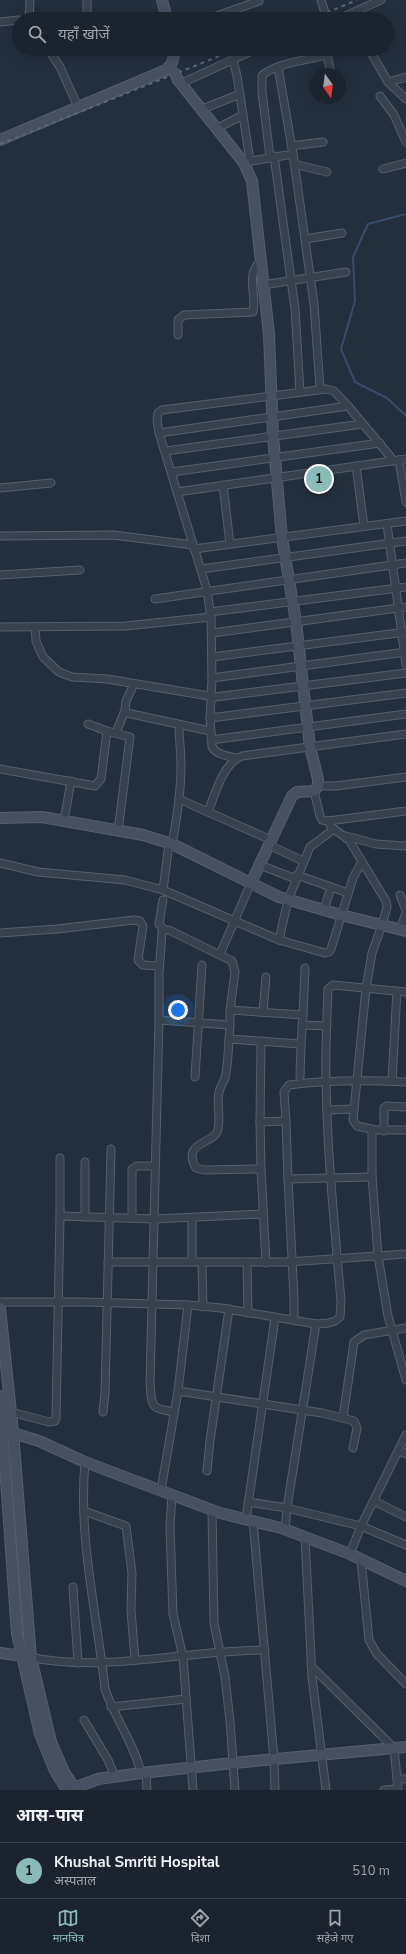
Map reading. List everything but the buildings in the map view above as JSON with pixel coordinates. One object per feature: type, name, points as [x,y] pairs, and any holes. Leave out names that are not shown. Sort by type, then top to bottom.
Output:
[{"type":"street","points":[[30,0],[30,12]]},
{"type":"street","points":[[87,0],[87,12]]},
{"type":"street","points":[[162,0],[165,12]]},
{"type":"street","points":[[321,0],[325,12]]},
{"type":"street","points":[[354,12],[381,0]]},
{"type":"street","points":[[228,12],[259,1]]},
{"type":"street","points":[[0,22],[12,21]]},
{"type":"street","points":[[53,56],[60,67],[78,107]]},
{"type":"street","points":[[174,56],[176,75],[200,110],[247,162]]},
{"type":"street","points":[[0,140],[166,70],[176,75],[233,60],[241,56]]},
{"type":"street","points":[[300,392],[298,333],[292,280],[260,80],[264,73],[314,56]]},
{"type":"street","points":[[328,56],[330,68]]},
{"type":"street","points":[[373,56],[388,82],[406,99]]},
{"type":"street","points":[[233,60],[243,115],[247,162],[252,181],[263,285],[268,334],[273,436],[282,538],[290,579],[302,665],[307,728],[318,779],[316,788],[320,816],[322,820],[328,822],[406,811]]},
{"type":"street","points":[[278,67],[293,154],[314,304],[320,389]]},
{"type":"street","points":[[388,82],[406,77]]},
{"type":"street","points":[[200,110],[240,94]]},
{"type":"street","points":[[380,96],[394,115],[406,142]]},
{"type":"street","points":[[216,129],[243,115]]},
{"type":"street","points":[[291,146],[323,142]]},
{"type":"street","points":[[247,162],[293,154]]},
{"type":"street","points":[[294,164],[327,172]]},
{"type":"street","points":[[383,169],[406,164]]},
{"type":"street","points":[[305,239],[342,233]]},
{"type":"street","points":[[178,334],[178,320],[184,315],[253,312],[252,272],[260,261]]},
{"type":"street","points":[[263,285],[346,272]]},
{"type":"street","points":[[236,758],[214,751],[211,740],[211,614],[207,590],[160,433],[157,416],[158,413],[162,410],[320,389],[334,391],[380,443],[400,460],[406,502]]},
{"type":"street","points":[[160,433],[348,406]]},
{"type":"street","points":[[166,451],[362,424]]},
{"type":"street","points":[[172,472],[380,443]]},
{"type":"street","points":[[177,492],[400,460]]},
{"type":"street","points":[[356,466],[364,526]]},
{"type":"street","points":[[0,488],[51,483]]},
{"type":"street","points":[[223,485],[230,544]]},
{"type":"street","points":[[0,536],[112,535],[194,547],[282,538],[406,521]]},
{"type":"street","points":[[387,524],[396,588],[403,608],[406,665]]},
{"type":"street","points":[[201,569],[406,541]]},
{"type":"street","points":[[154,598],[406,563]]},
{"type":"street","points":[[0,575],[80,570]]},
{"type":"street","points":[[0,627],[126,626],[293,601],[406,587]]},
{"type":"street","points":[[212,633],[403,608]]},
{"type":"street","points":[[35,627],[38,648],[50,664],[59,672],[72,678],[107,679],[211,696],[221,697],[406,673]]},
{"type":"street","points":[[212,657],[404,633]]},
{"type":"street","points":[[212,678],[405,652]]},
{"type":"street","points":[[116,734],[125,710],[126,701],[134,684]]},
{"type":"street","points":[[210,718],[406,693]]},
{"type":"street","points":[[125,710],[127,713],[210,731]]},
{"type":"street","points":[[211,740],[406,714]]},
{"type":"street","points":[[88,724],[116,734],[130,737],[118,831]]},
{"type":"street","points":[[163,890],[179,799],[181,764],[179,725]]},
{"type":"street","points":[[0,769],[95,786],[101,779],[107,731]]},
{"type":"street","points":[[208,812],[227,769],[236,758],[406,734]]},
{"type":"street","points":[[220,954],[251,883],[292,796],[297,792],[316,788],[406,777]]},
{"type":"street","points":[[64,821],[71,781]]},
{"type":"street","points":[[179,799],[208,812],[303,861]]},
{"type":"street","points":[[0,818],[42,817],[143,835],[170,844],[288,900],[340,915],[403,930],[406,912],[400,895]]},
{"type":"street","points":[[328,822],[334,829],[346,836],[376,844],[405,847]]},
{"type":"street","points":[[279,940],[288,900],[303,861],[313,843],[334,829]]},
{"type":"street","points":[[346,836],[386,901],[387,907],[372,953],[366,988],[354,1109],[355,1124],[357,1126],[372,1130],[406,1130]]},
{"type":"street","points":[[0,863],[44,873],[125,880],[163,890],[279,940],[325,953],[329,952],[331,949],[340,915],[355,871],[362,861]]},
{"type":"street","points":[[260,865],[348,893]]},
{"type":"street","points":[[324,910],[331,887]]},
{"type":"street","points":[[163,900],[159,924],[164,930],[169,930],[220,954],[232,961],[234,966],[225,1078],[219,1091],[218,1131],[213,1138],[198,1144],[194,1150],[194,1164],[196,1168],[211,1171],[261,1169]]},
{"type":"street","points":[[0,933],[57,929],[115,921],[140,921],[143,926],[138,960],[143,966],[159,966]]},
{"type":"street","points":[[164,930],[159,966],[150,1383],[153,1406],[156,1409],[174,1412]]},
{"type":"street","points":[[195,1077],[202,965]]},
{"type":"street","points":[[300,1077],[305,968]]},
{"type":"street","points":[[262,1012],[266,977]]},
{"type":"street","points":[[0,1302],[107,1302],[188,1305],[229,1309],[316,1324],[329,1323],[340,1317],[341,1302],[330,1177],[327,1110],[326,1080],[328,989],[330,986],[406,992]]},
{"type":"street","points":[[392,1081],[397,991]]},
{"type":"street","points":[[230,1010],[303,1015]]},
{"type":"street","points":[[159,1020],[230,1025]]},
{"type":"street","points":[[302,1025],[327,1026]]},
{"type":"street","points":[[229,1038],[301,1044]]},
{"type":"street","points":[[261,1041],[261,1169],[266,1263]]},
{"type":"street","points":[[294,1320],[284,1092],[289,1085],[326,1080],[406,1082]]},
{"type":"street","points":[[384,1131],[384,1108],[387,1106],[406,1107]]},
{"type":"street","points":[[327,1110],[354,1109]]},
{"type":"street","points":[[260,1122],[286,1121]]},
{"type":"street","points":[[372,1130],[372,1177],[378,1256],[388,1316],[392,1331],[403,1357],[406,1380]]},
{"type":"street","points":[[103,1412],[106,1393],[111,1149]]},
{"type":"street","points":[[11,1412],[49,1422],[55,1421],[59,1302],[60,1158]]},
{"type":"street","points":[[85,1217],[86,1162]]},
{"type":"street","points":[[132,1218],[132,1168],[137,1166],[155,1166]]},
{"type":"street","points":[[288,1180],[330,1177],[372,1177]]},
{"type":"street","points":[[60,1216],[154,1219],[263,1214]]},
{"type":"street","points":[[192,1218],[192,1262]]},
{"type":"street","points":[[108,1262],[266,1263],[406,1254]]},
{"type":"street","points":[[247,1262],[248,1313]]},
{"type":"street","points":[[202,1263],[203,1307]]},
{"type":"street","points":[[161,1490],[178,1391],[188,1305]]},
{"type":"street","points":[[0,1308],[3,1357],[13,1432],[28,1688],[40,1734],[55,1771],[71,1789],[98,1779],[144,1773],[322,1754],[406,1747]]},
{"type":"street","points":[[207,1471],[229,1309]]},
{"type":"street","points":[[275,1318],[248,1502],[264,1650],[274,1760],[275,1790]]},
{"type":"street","points":[[285,1530],[287,1508],[316,1324]]},
{"type":"street","points":[[343,1417],[354,1342],[364,1335],[406,1328]]},
{"type":"street","points":[[178,1391],[218,1396],[343,1417],[356,1423],[357,1428],[353,1448]]},
{"type":"street","points":[[0,1396],[15,1616],[17,1634],[27,1657]]},
{"type":"street","points":[[3,1430],[39,1440],[85,1462],[212,1510],[305,1537],[350,1554],[406,1581]]},
{"type":"street","points":[[350,1554],[361,1526],[406,1435]]},
{"type":"street","points":[[398,1451],[406,1454]]},
{"type":"street","points":[[85,1462],[82,1494],[88,1559],[105,1689],[111,1707],[132,1745],[144,1773],[147,1790]]},
{"type":"street","points":[[172,1495],[170,1527],[173,1614],[183,1656],[193,1790]]},
{"type":"street","points":[[374,1501],[406,1516]]},
{"type":"street","points":[[248,1502],[287,1508],[361,1526],[406,1545]]},
{"type":"street","points":[[212,1510],[214,1623],[220,1652],[230,1721],[235,1790]]},
{"type":"street","points":[[84,1511],[126,1526],[132,1573],[131,1610],[135,1660]]},
{"type":"street","points":[[305,1537],[311,1666],[326,1790]]},
{"type":"street","points":[[361,1560],[369,1640],[377,1654],[406,1684]]},
{"type":"street","points":[[73,1587],[78,1663]]},
{"type":"street","points":[[0,1653],[78,1663],[102,1663],[220,1652],[264,1650]]},
{"type":"street","points":[[311,1666],[394,1748],[398,1789],[384,1790]]},
{"type":"street","points":[[111,1707],[186,1699]]},
{"type":"street","points":[[84,1720],[108,1760],[115,1777]]},
{"type":"street","points":[[397,1779],[406,1779]]},
{"type":"waterway","points":[[406,214],[368,224],[353,257],[355,301],[341,349],[355,382],[387,398],[406,416]]},
{"type":"railway","points":[[329,12],[357,0]]},
{"type":"railway","points":[[0,144],[220,56]]},
{"type":"place","name":"Khushal Smriti Hospital","points":[[319,479]]}]
